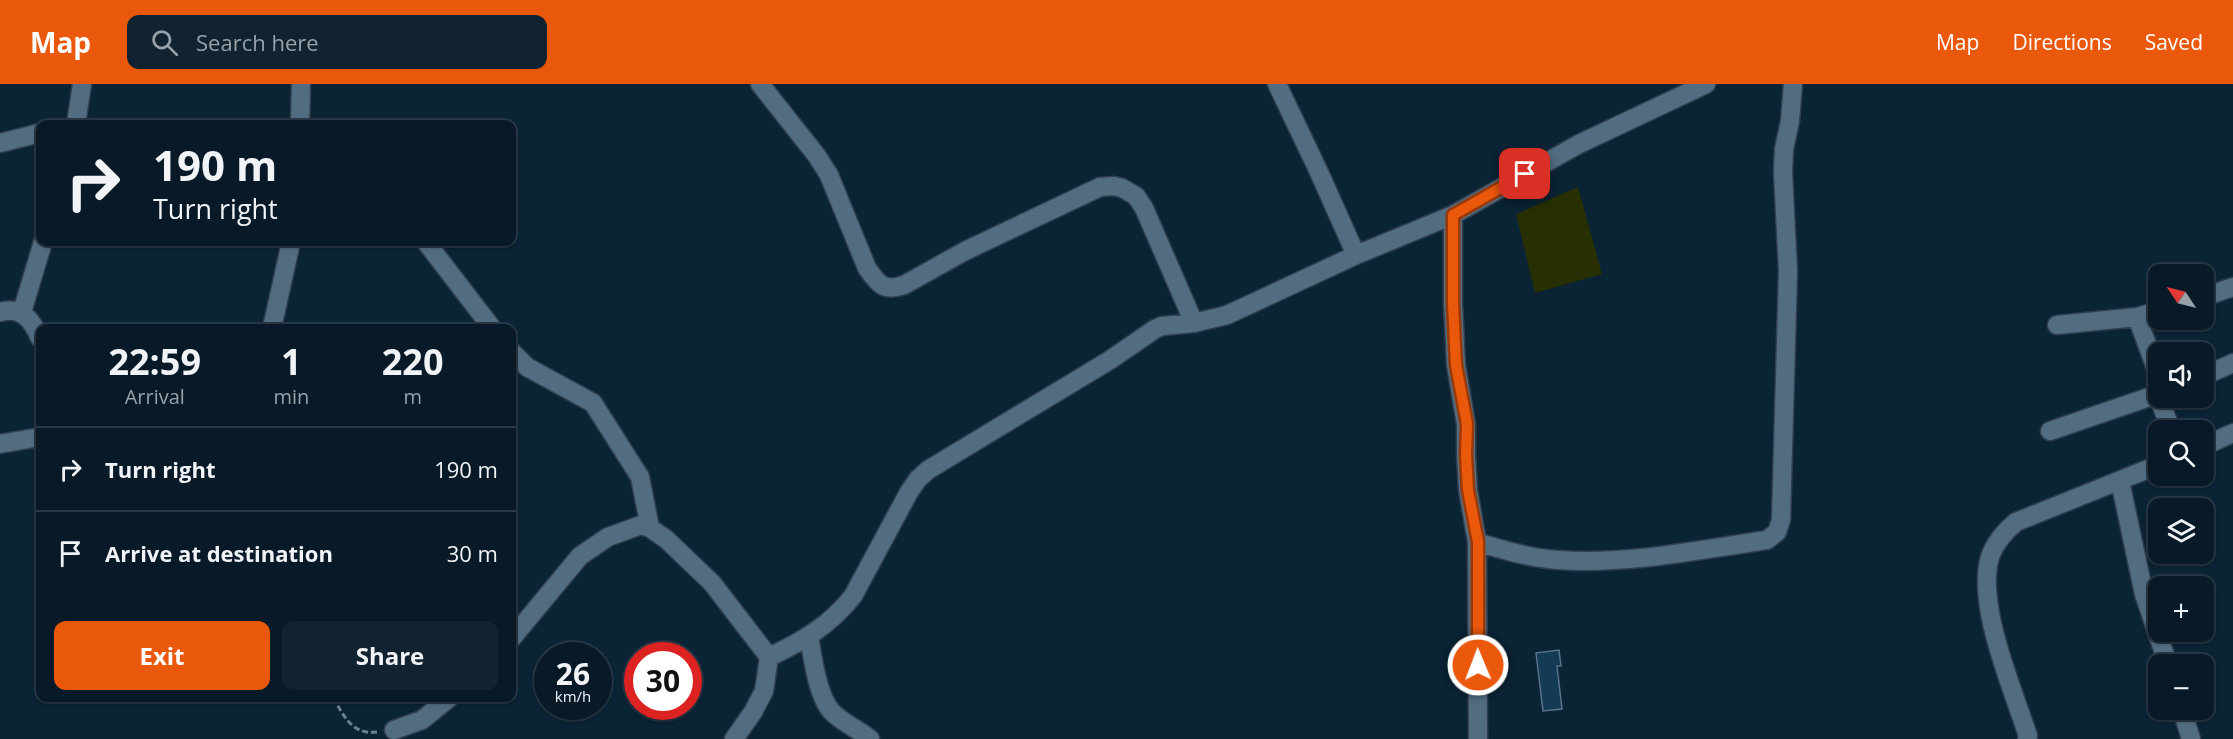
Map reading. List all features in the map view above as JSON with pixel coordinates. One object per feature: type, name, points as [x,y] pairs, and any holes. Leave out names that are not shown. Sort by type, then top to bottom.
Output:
[{"type":"street","points":[[77,120],[82,84]]},
{"type":"street","points":[[300,120],[301,84]]},
{"type":"street","points":[[760,84],[830,175],[867,268],[875,280],[884,287],[893,289],[904,285],[965,251],[1030,222],[1082,195],[1100,188],[1114,186],[1136,196],[1144,208],[1194,323]]},
{"type":"street","points":[[1277,84],[1356,255]]},
{"type":"street","points":[[769,657],[809,637],[843,609],[853,596],[909,492],[928,470],[1110,360],[1149,332],[1162,326],[1194,323],[1227,315],[1356,255],[1453,215],[1580,144],[1706,84]]},
{"type":"street","points":[[1478,542],[1516,554],[1557,560],[1601,560],[1648,557],[1767,540],[1777,532],[1781,520],[1788,271],[1783,173],[1793,84]]},
{"type":"street","points":[[0,143],[36,134]]},
{"type":"street","points":[[1453,215],[1456,365],[1467,424],[1468,490],[1478,542],[1478,739]]},
{"type":"street","points":[[22,312],[43,246]]},
{"type":"street","points":[[273,324],[290,246]]},
{"type":"street","points":[[429,246],[489,324]]},
{"type":"street","points":[[2214,294],[2233,287]]},
{"type":"street","points":[[0,312],[9,309],[22,312],[33,322],[36,329]]},
{"type":"street","points":[[2057,325],[2148,314]]},
{"type":"street","points":[[2137,317],[2148,347]]},
{"type":"street","points":[[516,356],[527,367],[593,403],[640,477],[650,528]]},
{"type":"street","points":[[2214,372],[2233,363]]},
{"type":"street","points":[[2050,431],[2148,399]]},
{"type":"street","points":[[2214,442],[2233,433]]},
{"type":"street","points":[[0,444],[36,438]]},
{"type":"street","points":[[2028,739],[1996,637],[1986,593],[1991,555],[2001,535],[2016,522],[2148,469]]},
{"type":"street","points":[[2120,481],[2144,594],[2165,654]]},
{"type":"street","points":[[516,633],[580,556],[608,537],[642,525],[650,528],[666,539],[712,583],[769,657],[764,691],[753,712],[734,739]]},
{"type":"street","points":[[809,637],[814,667],[826,702],[832,712],[870,739]]},
{"type":"street","points":[[394,730],[422,720],[444,702]]},
{"type":"street","points":[[2185,720],[2191,739]]},
{"type":"path","points":[[336,702],[354,727],[365,734],[394,730]]},
{"type":"green space","points":[[1578,187],[1602,274],[1535,293],[1516,214]]},
{"type":"building","points":[[1559,650],[1561,666],[1557,666],[1562,709],[1543,711],[1536,653]]},
{"type":"route","points":[[1478,665],[1478,542],[1468,490],[1467,424],[1456,365],[1453,215],[1525,174]]}]
